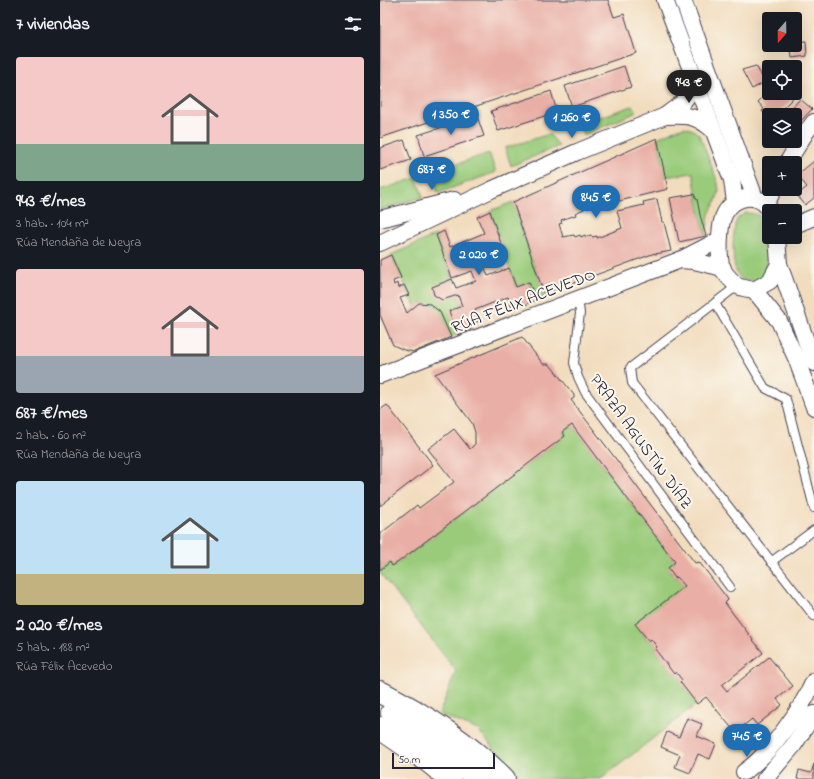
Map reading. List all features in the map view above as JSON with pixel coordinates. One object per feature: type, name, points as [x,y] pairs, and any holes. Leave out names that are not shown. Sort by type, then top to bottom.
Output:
[{"type":"main road","points":[[380,692],[431,721],[456,738],[504,779]]},
{"type":"main road","points":[[380,706],[396,715],[447,751],[478,779]]},
{"type":"main road","points":[[383,730],[431,779]]},
{"type":"main road","points":[[383,730],[428,761],[450,779]]},
{"type":"street","points":[[665,0],[732,180],[735,202]]},
{"type":"street","points":[[683,0],[764,204]]},
{"type":"street","points":[[380,243],[491,190],[576,152],[665,116],[681,104],[686,98],[694,79]]},
{"type":"street","points":[[665,116],[682,115],[698,118],[713,130]]},
{"type":"street","points":[[791,156],[814,122]]},
{"type":"street","points":[[380,219],[491,190]]},
{"type":"street","points":[[764,204],[744,198],[735,202],[725,213],[719,240],[722,268],[737,286],[754,290],[779,321],[796,358],[814,407]]},
{"type":"street","points":[[802,221],[814,212]]},
{"type":"street","name":"RÚA FÉLIX ACEVEDO","points":[[380,373],[680,260],[719,240]]},
{"type":"street","points":[[754,290],[770,281],[778,264],[781,244]]},
{"type":"street","name":"RÚA FÉLIX ACEVEDO","points":[[680,260],[694,261],[722,268]]},
{"type":"street","points":[[778,264],[814,363]]},
{"type":"street","points":[[739,775],[751,767],[770,747],[796,714],[814,681]]},
{"type":"street","points":[[765,779],[793,746],[814,714]]},
{"type":"street","points":[[739,775],[752,773],[758,779]]},
{"type":"lane","points":[[737,286],[715,303],[765,388],[786,399],[814,508]]},
{"type":"lane","name":"PRAZA AGUSTÍN DÍAZ","points":[[578,299],[580,313],[574,363],[578,377],[585,392],[730,587]]},
{"type":"lane","name":"PRAZA AGUSTÍN DÍAZ","points":[[715,303],[630,368],[632,383],[814,616]]},
{"type":"lane","points":[[771,562],[814,530]]},
{"type":"green space","points":[[632,106],[637,112],[584,135],[580,124]]},
{"type":"green space","points":[[684,127],[694,130],[700,136],[718,183],[719,191],[716,201],[709,214],[706,236],[700,215],[693,173],[665,177],[657,138]]},
{"type":"green space","points":[[549,134],[559,146],[511,166],[505,148]]},
{"type":"green space","points":[[489,153],[496,172],[438,193],[431,173]]},
{"type":"green space","points":[[416,178],[423,197],[380,210],[380,190]]},
{"type":"green space","points":[[513,202],[545,297],[536,300],[529,282],[516,287],[490,211]]},
{"type":"green space","points":[[746,213],[754,214],[762,218],[762,244],[767,244],[768,261],[765,273],[757,280],[744,280],[736,272],[733,240],[735,225],[739,218]]},
{"type":"green space","points":[[436,235],[462,306],[458,334],[451,337],[437,311],[428,305],[421,303],[415,306],[391,255]]},
{"type":"green space","points":[[572,425],[675,562],[668,569],[675,578],[677,577],[685,586],[636,624],[648,641],[651,639],[657,647],[655,649],[674,674],[676,672],[682,680],[680,682],[697,704],[601,779],[520,779],[478,730],[439,714],[456,671],[380,573],[380,570],[390,562],[392,566],[397,563],[565,436],[562,432]]},
{"type":"building","points":[[380,0],[608,0],[614,17],[624,14],[636,53],[380,138]]},
{"type":"building","points":[[802,41],[806,41],[807,56],[792,58],[792,52],[802,52]]},
{"type":"building","points":[[624,66],[631,87],[572,107],[565,86]]},
{"type":"building","points":[[756,66],[762,77],[762,84],[752,89],[742,70]]},
{"type":"building","points":[[551,91],[557,112],[498,131],[491,111]]},
{"type":"building","points":[[762,98],[762,100],[791,100],[783,108],[763,108],[758,102]]},
{"type":"building","points":[[799,100],[801,100],[812,109],[802,120],[802,108],[792,108]]},
{"type":"building","points":[[477,116],[484,136],[424,156],[418,135]]},
{"type":"building","points":[[657,138],[668,189],[615,202],[612,192],[575,213],[576,215],[561,220],[562,223],[559,224],[563,237],[574,235],[575,237],[580,235],[581,237],[585,235],[586,237],[591,235],[592,237],[597,236],[597,238],[622,228],[617,211],[644,205],[643,202],[657,199],[671,251],[655,253],[544,294],[513,202]]},
{"type":"building","points":[[404,140],[411,160],[380,170],[380,148]]},
{"type":"building","points":[[814,161],[814,198],[805,205],[798,196],[802,196],[802,191],[807,187],[802,181],[802,171]]},
{"type":"building","points":[[694,194],[697,199],[706,236],[679,242],[670,198]]},
{"type":"building","points":[[490,211],[506,258],[484,266],[488,276],[509,268],[516,287],[529,282],[536,300],[523,306],[522,304],[512,308],[508,297],[475,310],[479,321],[470,325],[471,329],[458,335],[449,311],[462,306],[458,295],[442,300],[434,295],[432,287],[452,279],[456,288],[476,281],[472,271],[452,278],[436,235],[444,231],[450,247],[484,233],[477,217]]},
{"type":"building","points":[[391,255],[401,278],[393,281],[394,285],[397,283],[398,288],[404,285],[409,295],[400,298],[407,313],[419,303],[430,304],[440,312],[451,337],[414,352],[404,350],[393,345],[380,315],[380,260]]},
{"type":"building","points":[[522,337],[543,364],[548,364],[551,366],[574,395],[574,398],[571,400],[695,563],[699,562],[727,598],[728,600],[725,603],[763,653],[722,685],[727,691],[769,657],[793,686],[777,699],[782,705],[757,725],[752,719],[735,732],[706,697],[697,704],[680,682],[682,680],[676,672],[674,674],[655,649],[657,647],[651,639],[649,641],[635,624],[685,586],[677,577],[675,578],[668,568],[675,562],[572,425],[562,432],[565,436],[397,563],[392,566],[390,562],[380,570],[380,534],[417,505],[419,508],[454,482],[428,449],[454,429],[470,449],[475,444],[475,432],[472,423],[435,374]]},
{"type":"building","points":[[387,405],[433,465],[380,506],[380,410]]},
{"type":"building","points":[[687,718],[702,724],[697,736],[716,744],[710,759],[698,754],[690,773],[675,767],[680,755],[661,747],[667,732],[679,737]]},
{"type":"building","points":[[814,764],[814,779],[797,779],[799,770],[811,773]]}]
